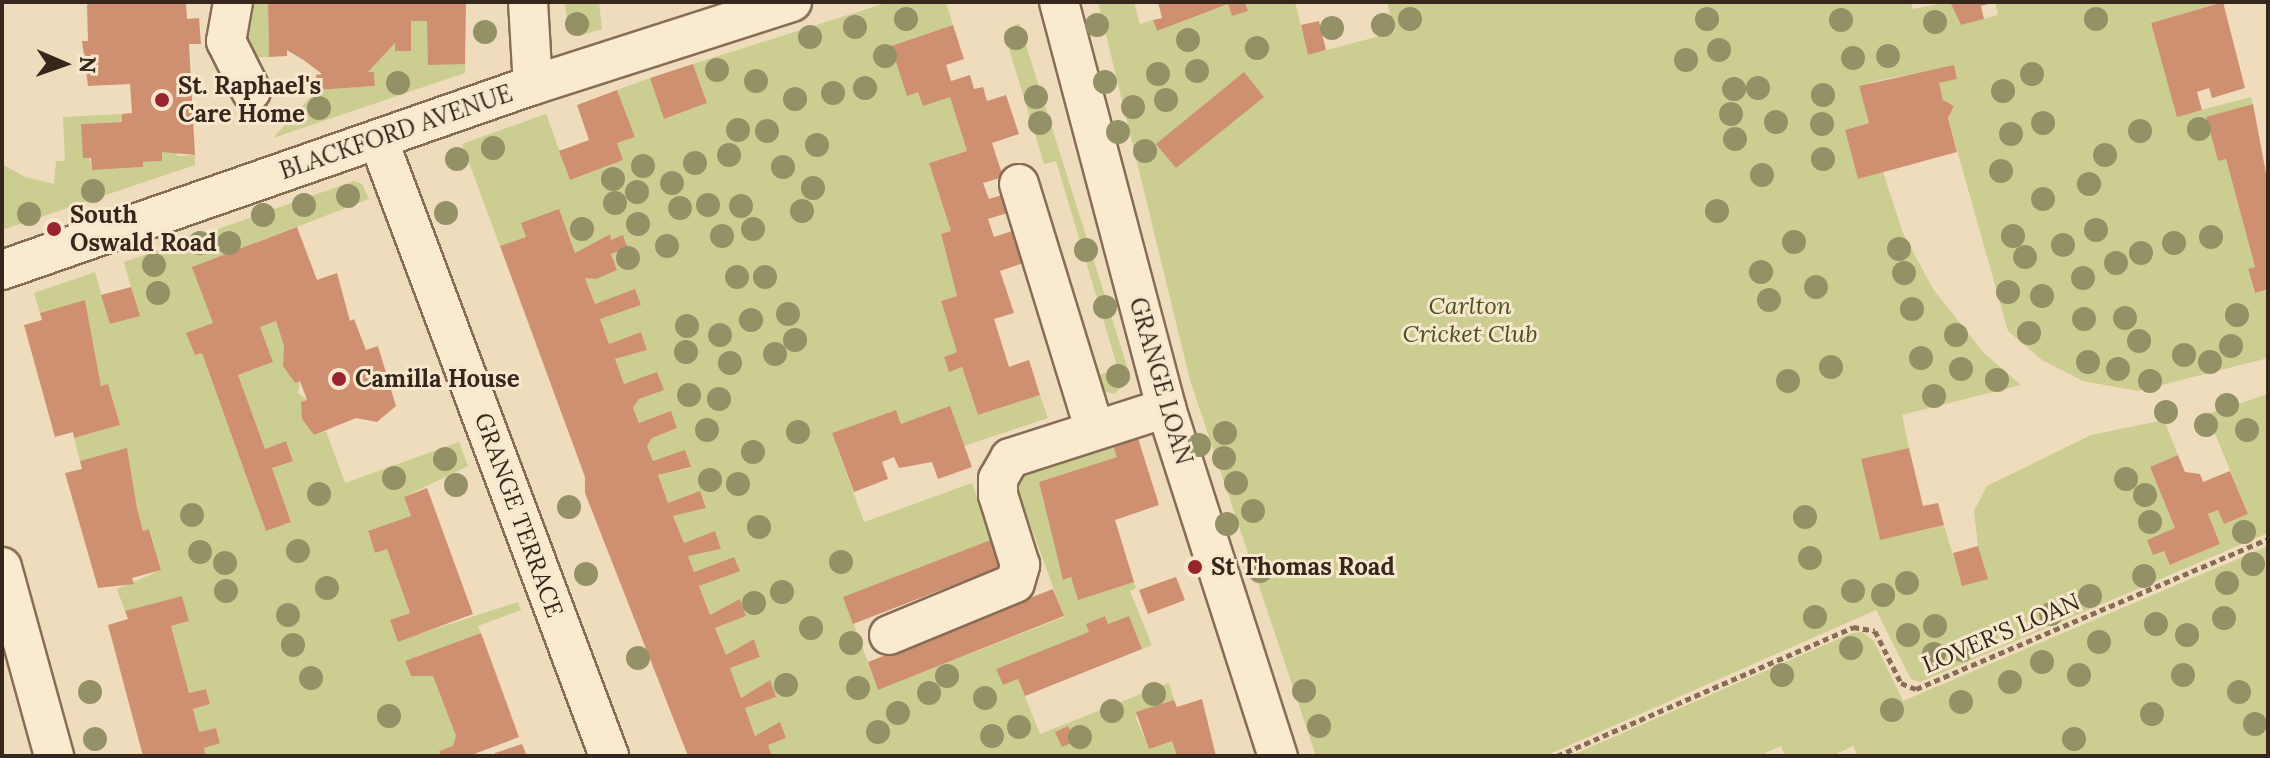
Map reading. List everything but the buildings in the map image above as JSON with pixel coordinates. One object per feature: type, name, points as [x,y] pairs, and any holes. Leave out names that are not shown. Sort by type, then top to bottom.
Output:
[{"type":"street","points":[[233,2],[226,41],[251,91]]},
{"type":"street","points":[[528,2],[533,85]]},
{"type":"street","name":"BLACKFORD AVENUE","points":[[2,270],[533,85],[716,14],[792,2]]},
{"type":"street","name":"GRANGE LOAN","points":[[1059,2],[1166,408],[1278,756]]},
{"type":"street","name":"GRANGE TERRACE","points":[[378,139],[609,756]]},
{"type":"street","points":[[1019,184],[1094,428]]},
{"type":"street","points":[[889,635],[1015,583],[1020,565],[998,495],[1001,470],[1019,451],[1166,408]]},
{"type":"street","points":[[2,567],[54,756]]},
{"type":"path","name":"LOVER'S LOAN","points":[[1557,756],[1853,627],[1875,631],[1901,683],[1916,689],[2268,539]]},
{"type":"green space","points":[[243,2],[268,2],[269,57],[247,57]]},
{"type":"green space","points":[[564,2],[599,2],[602,29],[578,36],[570,33]]},
{"type":"green space","points":[[889,2],[946,2],[953,25],[891,46],[918,92],[950,97],[967,151],[929,163],[951,231],[941,235],[957,296],[941,301],[957,352],[944,357],[949,372],[962,367],[978,415],[1040,395],[1048,418],[964,446],[901,424],[896,410],[832,433],[864,522],[972,483],[993,539],[844,597],[878,690],[1064,617],[1017,488],[1026,470],[1112,443],[1117,457],[1039,482],[1063,579],[1071,577],[1079,599],[1134,582],[1136,588],[1130,591],[1152,645],[1142,649],[1129,616],[1108,624],[1105,616],[1087,624],[1090,632],[996,669],[1003,685],[1018,679],[1040,734],[1169,683],[1174,700],[1135,716],[1149,748],[1172,741],[1177,756],[772,756],[768,745],[786,738],[779,723],[755,736],[745,708],[776,697],[769,681],[741,698],[730,668],[760,657],[754,639],[726,655],[715,628],[746,616],[740,600],[710,615],[699,586],[739,570],[734,557],[694,572],[688,556],[721,549],[715,532],[684,543],[673,516],[706,508],[700,491],[668,503],[658,475],[690,468],[685,451],[653,461],[647,446],[652,438],[677,428],[671,412],[639,423],[633,408],[639,399],[663,390],[624,385],[615,359],[647,350],[641,332],[609,344],[600,319],[641,305],[635,290],[595,304],[585,278],[617,270],[611,254],[628,248],[624,236],[611,240],[609,234],[575,253],[559,209],[526,237],[500,246],[462,144],[546,114],[570,180],[623,160],[617,143],[635,137],[617,90],[650,78],[665,119],[707,103],[693,64]]},
{"type":"green space","name":"Carlton Cricket Club","points":[[1098,2],[1134,2],[1140,24],[1153,20],[1157,31],[1228,4],[1232,16],[1248,11],[1245,2],[1295,2],[1308,55],[1395,32],[1387,2],[1911,2],[1913,9],[1950,2],[1961,25],[1998,15],[1995,2],[2222,2],[2151,23],[2178,116],[2251,97],[2253,104],[2206,118],[2218,161],[2226,159],[2255,267],[2248,270],[2254,292],[2268,289],[2268,358],[2138,391],[2083,381],[2042,360],[2008,331],[1948,118],[1954,106],[1943,100],[1939,83],[1957,79],[1954,66],[1881,80],[1859,86],[1869,123],[1845,130],[1858,178],[1883,172],[1903,233],[1933,289],[1984,353],[2021,385],[1902,415],[1909,448],[1861,460],[1880,540],[1944,525],[1962,585],[1978,546],[1974,511],[1987,486],[2091,435],[2164,420],[2178,455],[2150,467],[2175,528],[2164,551],[2171,565],[2220,544],[2208,514],[2218,510],[2224,524],[2248,514],[2207,414],[2268,394],[2268,533],[1920,682],[1911,679],[1876,610],[1545,756],[1316,756],[1190,380]]},
{"type":"green space","points":[[411,21],[427,21],[465,64],[465,73],[273,138],[317,90],[375,86],[374,72],[368,72],[395,43],[396,51],[411,51]]},
{"type":"green space","points":[[1019,23],[1131,379],[1114,394],[1100,390],[1092,377],[1118,369],[1056,161],[1044,164],[1004,32]]},
{"type":"green space","points":[[122,114],[122,122],[82,124],[92,170],[143,167],[143,162],[161,161],[162,152],[177,151],[177,156],[195,155],[195,165],[2,230],[2,164],[25,177],[54,184],[56,161],[65,161],[63,117]]},
{"type":"green space","points":[[354,181],[362,184],[369,199],[193,267],[213,323],[187,334],[195,355],[202,353],[266,531],[291,521],[272,468],[293,460],[286,441],[265,449],[238,375],[273,362],[260,327],[276,321],[284,346],[283,366],[300,381],[298,393],[307,400],[302,402],[302,419],[314,435],[326,431],[345,483],[459,442],[468,466],[404,497],[411,516],[368,532],[375,553],[387,549],[410,613],[390,620],[398,641],[518,602],[521,610],[478,626],[481,633],[405,661],[411,676],[433,676],[456,736],[453,746],[439,751],[441,756],[206,756],[204,748],[220,742],[216,728],[199,732],[193,709],[210,704],[206,689],[189,693],[171,626],[189,621],[182,596],[125,611],[117,589],[161,570],[150,530],[143,531],[127,449],[80,461],[74,438],[120,425],[108,385],[101,386],[85,301],[40,313],[34,293],[95,272],[110,324],[139,316],[124,262]]},
{"type":"green space","points":[[2268,546],[2268,756],[1858,756],[1853,746],[1832,756],[1785,756],[1781,746],[1759,756],[1570,756],[1852,633],[1862,632],[1874,641],[1903,701]]},
{"type":"place","name":"St. Raphael's Care Home","points":[[162,100]]},
{"type":"place","name":"South Oswald Road","points":[[54,229]]},
{"type":"place","name":"Camilla House","points":[[339,379]]},
{"type":"place","name":"St Thomas Road","points":[[1195,567]]}]
